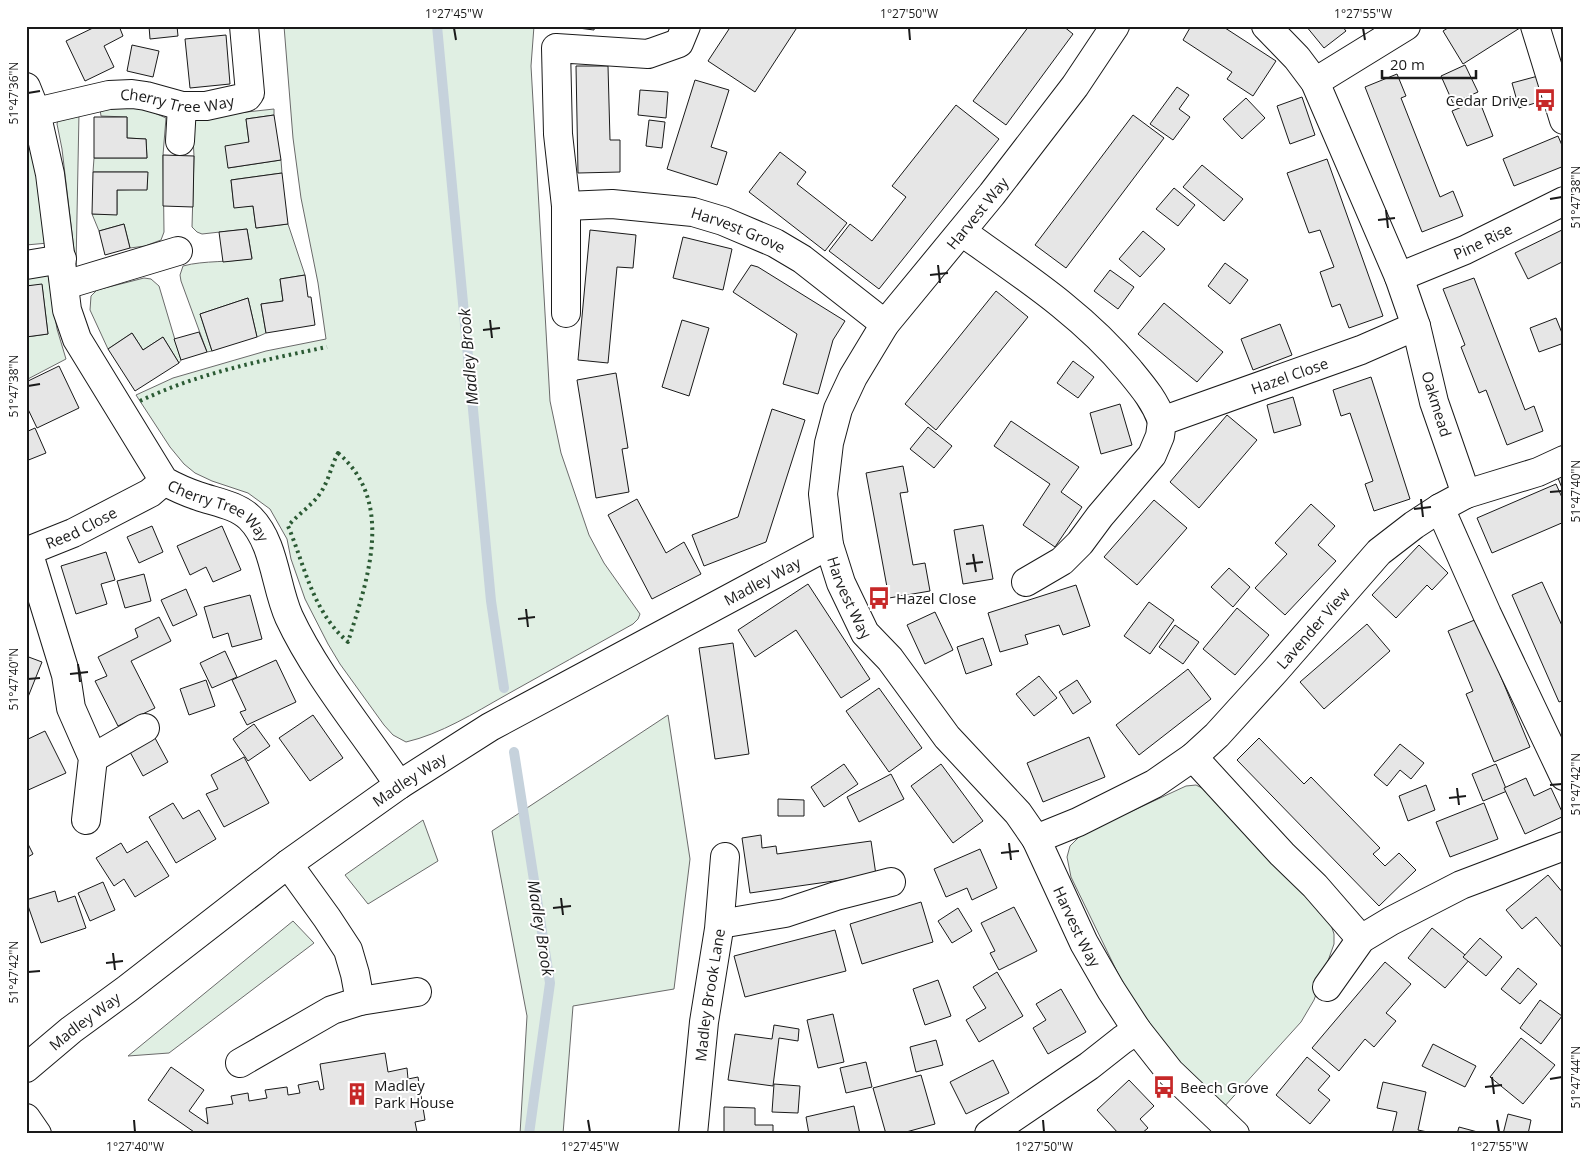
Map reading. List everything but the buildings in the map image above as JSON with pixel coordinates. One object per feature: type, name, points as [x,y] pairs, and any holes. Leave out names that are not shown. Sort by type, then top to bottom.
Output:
[{"type":"street","name":"Cherry Tree Way","points":[[36,112],[133,89],[146,96],[182,106],[206,106],[247,97],[250,93],[244,26]]},
{"type":"street","points":[[566,312],[566,206],[558,134],[556,48],[648,54],[679,43],[686,26]]},
{"type":"street","name":"Harvest Way","points":[[1115,26],[1075,86],[962,232],[885,324],[853,377],[838,409],[828,443],[823,494],[829,545],[841,583],[865,633],[890,658],[948,737],[1018,813],[1036,839],[1084,943],[1137,1030],[1170,1072],[1235,1134]]},
{"type":"street","name":"Oakmead","points":[[1266,26],[1297,58],[1315,82],[1400,277],[1416,326],[1434,402],[1466,494]]},
{"type":"street","points":[[1315,82],[1406,26]]},
{"type":"street","points":[[1534,26],[1564,120]]},
{"type":"street","name":"Cherry Tree Way","points":[[26,87],[36,112],[50,174],[67,310],[77,339],[164,481],[184,491],[239,510],[250,518],[262,534],[288,616],[338,699],[399,785]]},
{"type":"street","points":[[180,141],[182,106]]},
{"type":"street","name":"Pine Rise","points":[[1400,277],[1465,250],[1564,201]]},
{"type":"street","name":"Harvest Grove","points":[[566,206],[612,204],[693,212],[723,222],[768,240],[802,259],[885,324]]},
{"type":"street","points":[[962,232],[1045,292],[1098,336],[1149,394],[1158,409],[1162,422],[1160,436],[1152,455],[1100,516],[1080,543],[1062,561],[1026,582]]},
{"type":"street","points":[[65,285],[178,251]]},
{"type":"street","points":[[26,265],[62,259]]},
{"type":"street","name":"Hazel Close","points":[[1162,422],[1361,350],[1416,326]]},
{"type":"street","points":[[1564,460],[1538,472],[1466,494],[1440,508],[1491,622],[1564,776]]},
{"type":"street","name":"Reed Close","points":[[93,758],[71,708],[66,675],[27,551],[73,533],[99,520],[150,493],[164,481]]},
{"type":"street","name":"Lavender View","points":[[1036,839],[1078,822],[1154,784],[1193,758],[1276,670],[1379,552],[1414,524],[1440,508]]},
{"type":"street","name":"Madley Way","points":[[26,1068],[71,1030],[288,864],[399,785],[490,727],[829,545]]},
{"type":"street","points":[[86,820],[93,758],[146,728]]},
{"type":"street","points":[[1193,758],[1282,854],[1315,886],[1361,939]]},
{"type":"street","points":[[1327,987],[1361,939],[1425,903],[1462,886],[1564,846]]},
{"type":"street","name":"Madley Brook Lane","points":[[693,1134],[704,1022],[720,924],[725,857]]},
{"type":"street","points":[[288,864],[348,950],[360,1001]]},
{"type":"street","points":[[720,924],[786,913],[836,896],[891,882]]},
{"type":"street","points":[[240,1063],[332,1010],[360,1001],[417,992]]},
{"type":"street","points":[[996,1132],[1137,1030]]},
{"type":"street","points":[[26,1118],[37,1134]]},
{"type":"green space","points":[[284,26],[534,26],[531,66],[550,401],[561,453],[589,535],[604,563],[640,614],[633,624],[470,716],[432,734],[406,742],[393,735],[384,725],[340,664],[328,644],[305,599],[291,559],[287,539],[270,509],[248,493],[212,481],[195,473],[184,464],[170,447],[136,395],[173,378],[266,351],[326,339],[318,283],[301,198],[293,138]]},
{"type":"green space","points":[[129,105],[143,108],[166,118],[163,155],[164,232],[161,240],[145,246],[130,248],[124,224],[99,231],[92,214],[117,214],[117,190],[147,189],[147,172],[93,172],[94,158],[147,158],[146,139],[127,138],[127,117],[101,116],[100,109]]},
{"type":"green space","points":[[274,109],[274,115],[246,119],[249,142],[228,168],[281,160],[282,173],[231,180],[234,207],[253,206],[256,228],[288,224],[305,275],[280,279],[283,301],[261,304],[266,333],[257,337],[248,298],[200,314],[212,351],[207,352],[181,281],[180,275],[183,266],[252,258],[247,229],[202,234],[192,227],[194,156],[192,118]]},
{"type":"green space","points":[[79,113],[76,267],[62,149],[57,124],[58,120]]},
{"type":"green space","points":[[26,130],[33,152],[48,243],[26,245]]},
{"type":"green space","points":[[26,272],[48,274],[57,329],[66,359],[26,380],[26,337],[48,334],[42,285],[26,286]]},
{"type":"green space","points":[[144,278],[151,279],[159,286],[181,360],[179,363],[163,337],[143,350],[132,333],[108,349],[90,310],[91,296],[97,290]]},
{"type":"green space","points":[[668,715],[690,859],[674,989],[573,1006],[563,1134],[520,1134],[527,1016],[492,831]]},
{"type":"green space","points":[[1196,785],[1212,795],[1321,912],[1331,925],[1334,934],[1334,944],[1314,1000],[1301,1022],[1223,1108],[1164,1049],[1125,988],[1071,877],[1067,857],[1070,846],[1079,837],[1091,830],[1186,786]]},
{"type":"green space","points":[[423,820],[438,861],[368,904],[345,875]]},
{"type":"green space","points":[[293,921],[314,943],[169,1053],[128,1056]]},
{"type":"waterway","name":"Madley Brook","points":[[437,26],[491,601],[504,688]]},
{"type":"waterway","name":"Madley Brook","points":[[514,752],[550,983],[529,1134]]},
{"type":"hedge","points":[[140,401],[208,375],[255,362],[327,347]]},
{"type":"hedge","points":[[338,453],[356,473],[367,495],[372,518],[372,543],[363,594],[348,642],[336,630],[318,602],[288,526],[321,492],[338,453]]},
{"type":"place","name":"Cedar Drive","points":[[1545,100]]},
{"type":"place","name":"Hazel Close","points":[[879,598]]},
{"type":"place","name":"Beech Grove","points":[[1164,1087]]},
{"type":"place","name":"Madley Park House","points":[[357,1094]]}]
